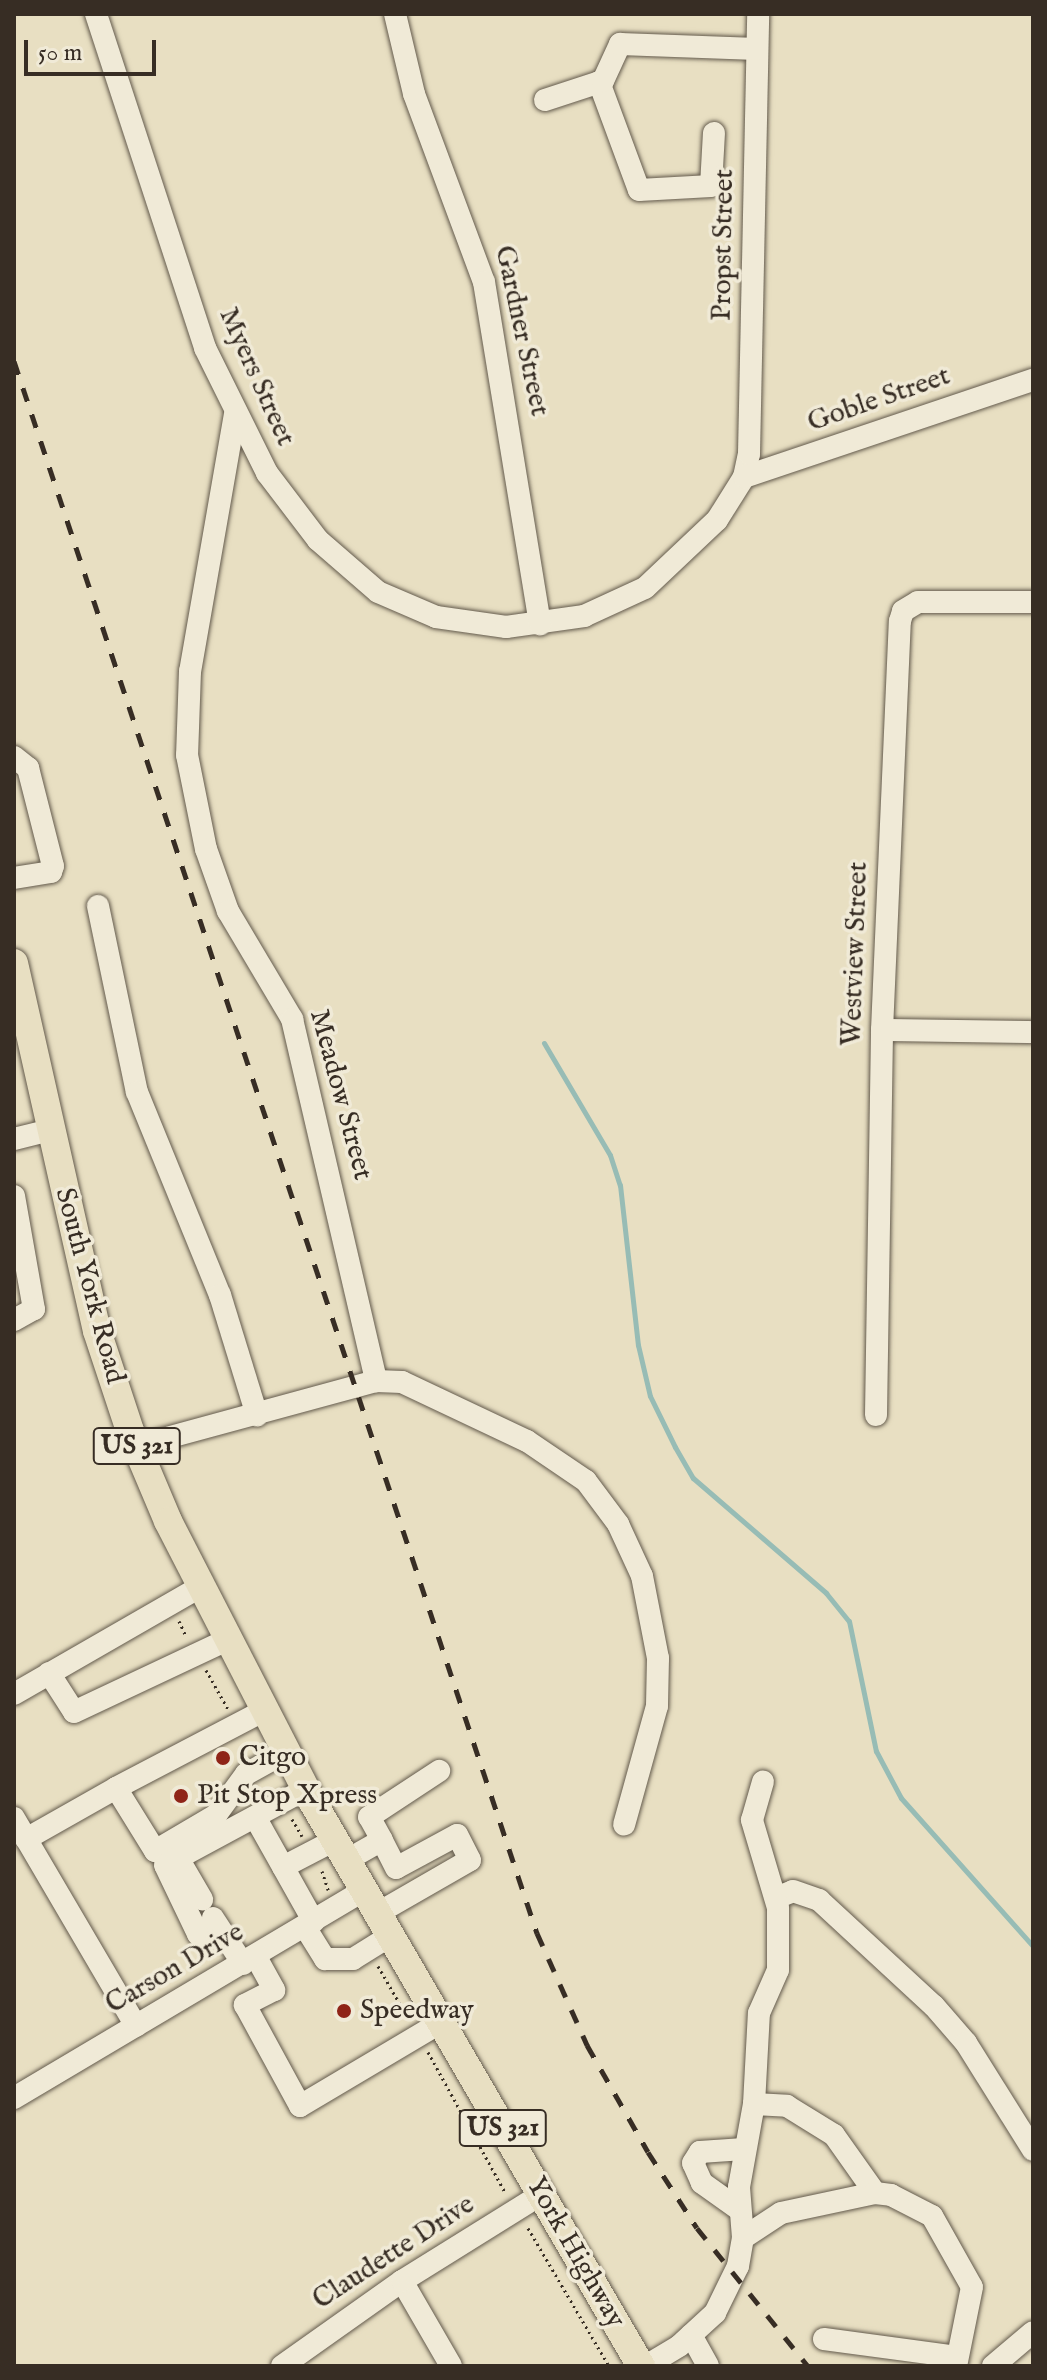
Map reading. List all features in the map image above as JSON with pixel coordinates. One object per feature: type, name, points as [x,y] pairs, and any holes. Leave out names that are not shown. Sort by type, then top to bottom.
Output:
[{"type":"main road","name":"South York Road","points":[[14,963],[97,1331],[137,1446],[200,1587],[263,1711],[378,1913]]},
{"type":"main road","name":"York Highway","points":[[378,1913],[638,2365]]},
{"type":"street","name":"Myers Street","points":[[96,14],[205,348],[235,414],[261,464],[318,540],[378,592],[436,617],[473,624],[540,624],[603,611],[645,588],[717,520],[744,477]]},
{"type":"street","name":"Gardner Street","points":[[395,14],[421,114],[484,282],[540,624]]},
{"type":"street","name":"Propst Street","points":[[744,477],[749,454],[758,14]]},
{"type":"street","points":[[545,100],[599,82],[620,44],[757,49]]},
{"type":"street","points":[[599,82],[639,190],[711,186],[714,133]]},
{"type":"street","name":"Goble Street","points":[[744,477],[1033,380]]},
{"type":"street","name":"Meadow Street","points":[[235,414],[190,671],[187,755],[206,849],[228,911],[292,1019],[376,1381]]},
{"type":"street","name":"Westview Street","points":[[876,1415],[882,1030],[900,621],[903,611],[918,602],[1024,601]]},
{"type":"street","points":[[14,757],[28,768],[53,866],[51,872],[14,878]]},
{"type":"street","points":[[98,906],[137,1092],[220,1295],[257,1415]]},
{"type":"street","points":[[882,1030],[1033,1032]]},
{"type":"street","points":[[14,1139],[50,1130]]},
{"type":"street","points":[[14,1196],[34,1309],[14,1320]]},
{"type":"street","points":[[137,1446],[376,1381],[421,1387],[527,1441],[586,1481],[618,1524],[642,1576],[658,1658],[657,1706],[624,1825]]},
{"type":"street","points":[[14,1694],[200,1587]]},
{"type":"street","points":[[49,1673],[74,1712],[227,1640]]},
{"type":"street","points":[[26,1839],[263,1711]]},
{"type":"street","points":[[116,1788],[155,1851],[216,1815],[246,1774],[286,1752]]},
{"type":"street","points":[[255,1817],[283,1867],[325,1959],[353,1959],[378,1913],[470,1860],[457,1835],[396,1868],[369,1817],[439,1771]]},
{"type":"street","points":[[638,2365],[691,2335],[729,2291],[743,2238],[740,2210],[744,2149],[754,2104],[759,2013],[778,1970],[776,1898],[752,1820],[763,1782]]},
{"type":"street","points":[[212,1917],[198,1934],[165,1865],[306,1789]]},
{"type":"street","points":[[14,1818],[136,2026]]},
{"type":"street","points":[[283,1867],[382,1840]]},
{"type":"street","points":[[178,1858],[212,1917],[274,1990],[245,2005],[300,2106],[440,2023]]},
{"type":"street","points":[[776,1898],[793,1891],[819,1900],[934,2006],[966,2043],[1033,2150]]},
{"type":"street","name":"Carson Drive","points":[[14,2098],[310,1924],[378,1913]]},
{"type":"street","points":[[754,2104],[787,2106],[834,2135],[875,2193]]},
{"type":"street","points":[[740,2210],[702,2183],[693,2163],[700,2152],[744,2149]]},
{"type":"street","points":[[743,2238],[781,2213],[875,2193],[891,2195],[943,2227],[972,2287],[956,2362],[824,2339]]},
{"type":"street","name":"Claudette Drive","points":[[282,2366],[402,2281],[542,2194]]},
{"type":"street","points":[[402,2281],[451,2366]]},
{"type":"street","points":[[993,2366],[1033,2332]]},
{"type":"street","points":[[691,2335],[708,2366]]},
{"type":"waterway","points":[[544,1043],[610,1155],[620,1185],[638,1345],[650,1396],[675,1447],[693,1478],[826,1593],[849,1621],[876,1751],[901,1798],[1033,1946]]},
{"type":"railway","points":[[14,361],[537,1933],[587,2045],[648,2152],[697,2228],[808,2366]]},
{"type":"place","name":"Citgo","points":[[223,1758]]},
{"type":"place","name":"Pit Stop Xpress","points":[[181,1796]]},
{"type":"place","name":"Speedway","points":[[344,2011]]}]
